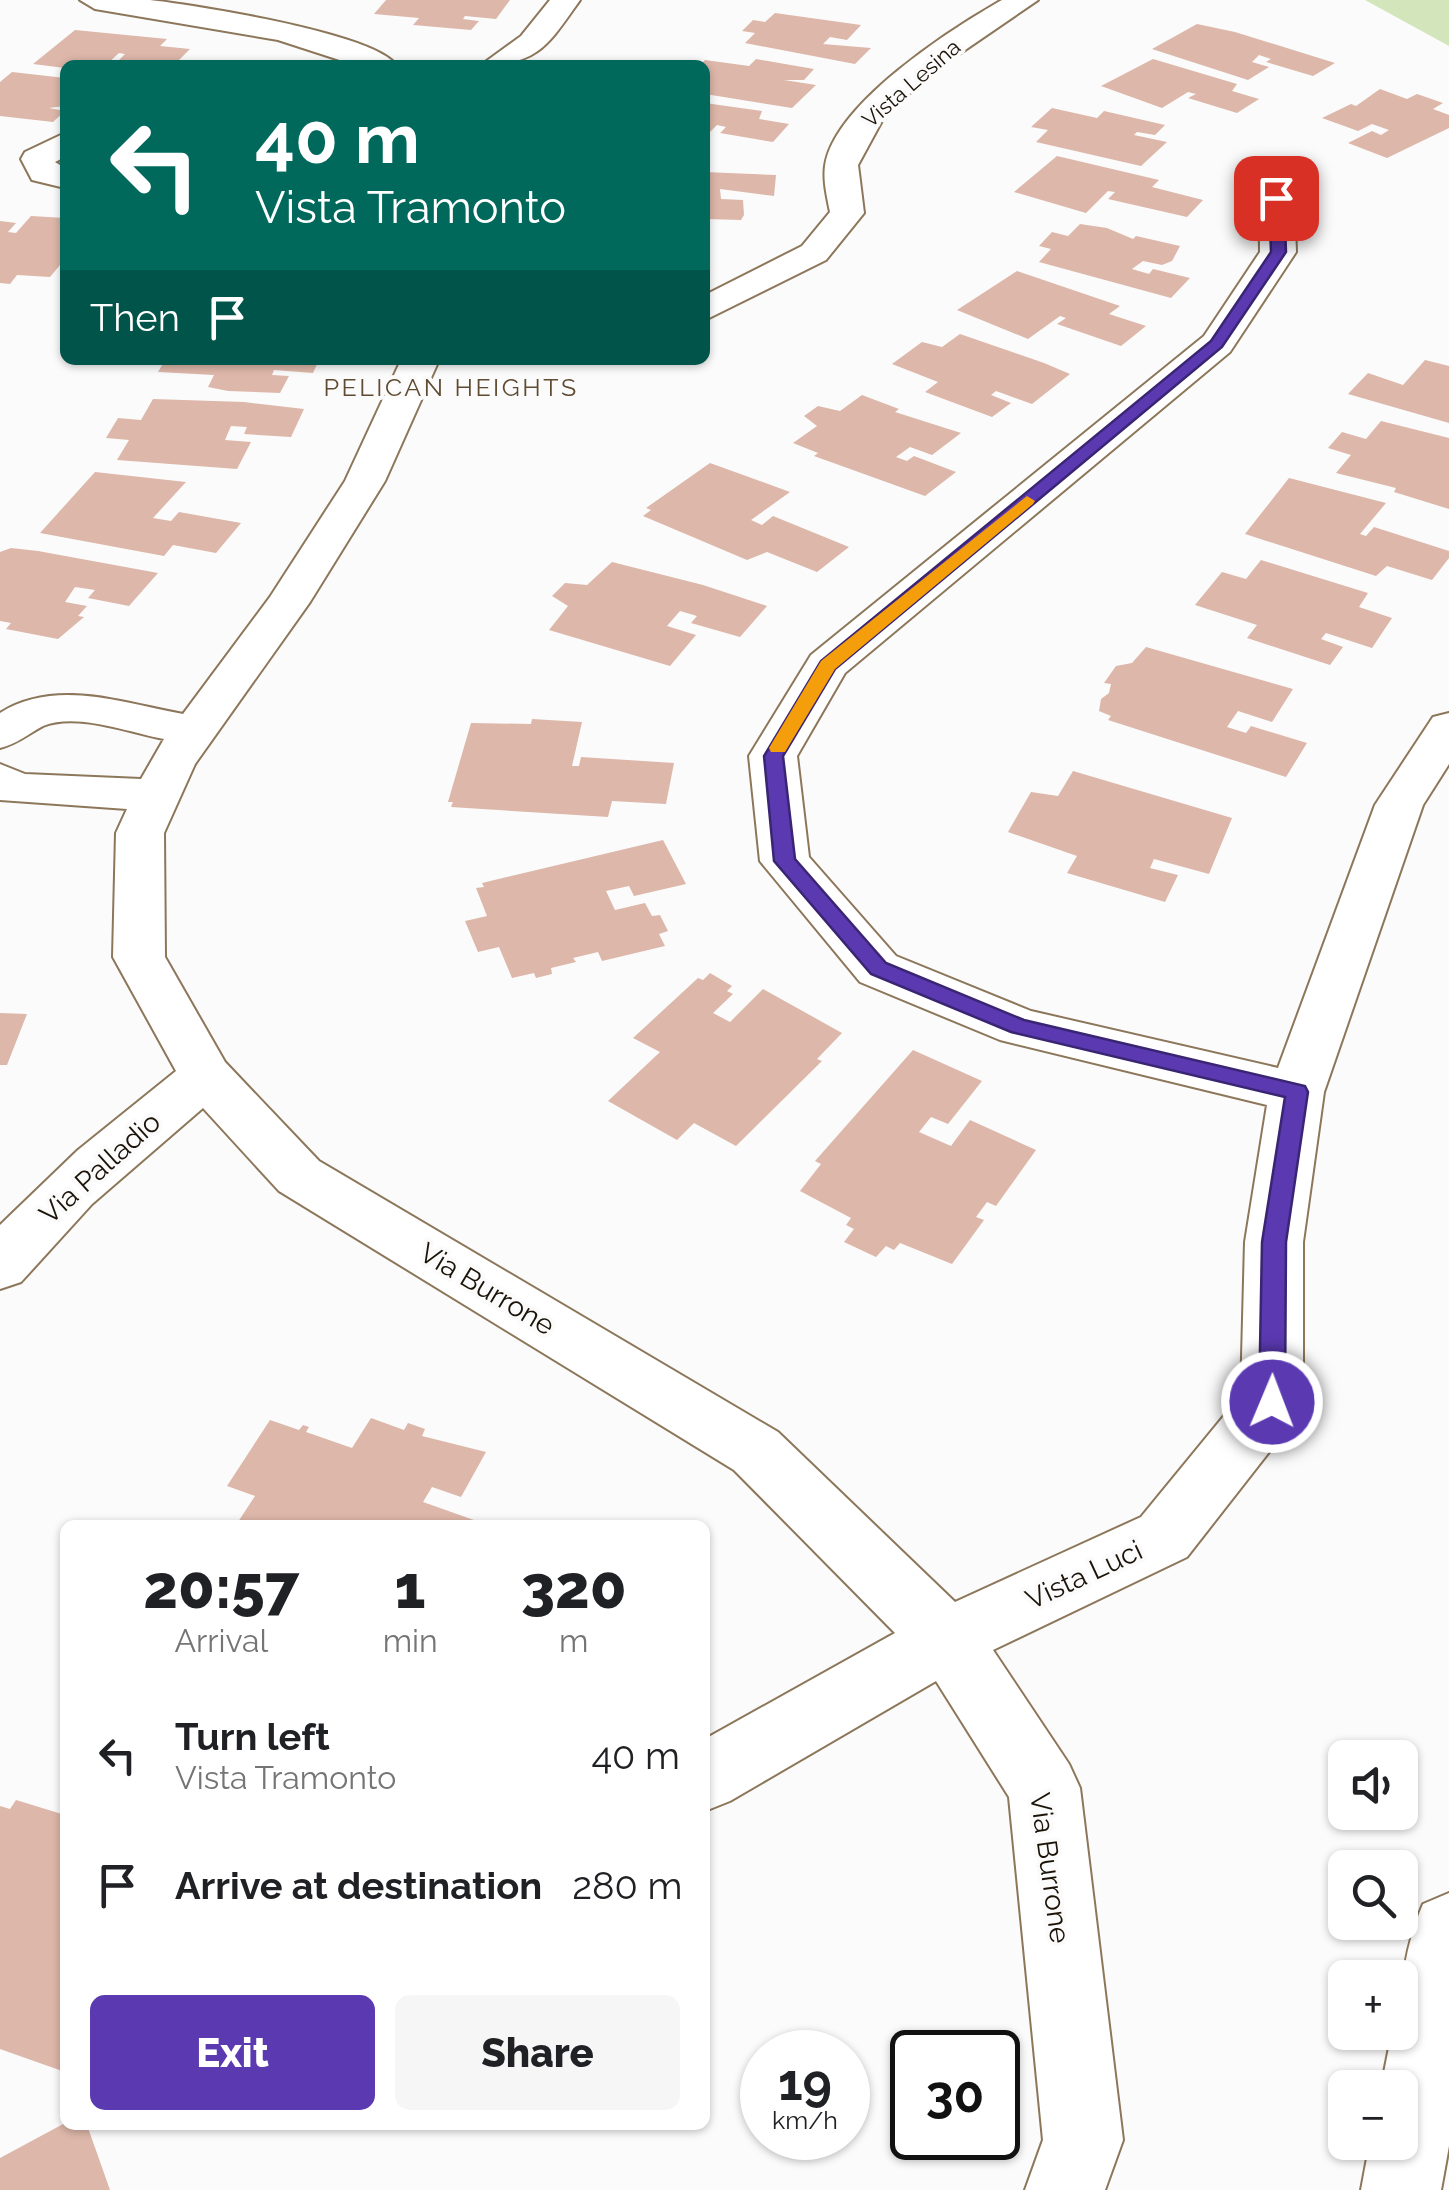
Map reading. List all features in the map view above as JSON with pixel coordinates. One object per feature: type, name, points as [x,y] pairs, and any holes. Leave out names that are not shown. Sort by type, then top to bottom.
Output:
[{"type":"street","points":[[100,0],[267,32],[371,60]]},
{"type":"street","points":[[504,60],[532,42],[565,0]]},
{"type":"street","name":"Vista Lesina","points":[[710,306],[814,253],[847,214],[842,163],[860,124],[974,11],[1023,0]]},
{"type":"street","points":[[240,54],[267,32]]},
{"type":"street","points":[[60,146],[37,159],[44,173],[60,177]]},
{"type":"street","points":[[1276,171],[1278,252],[1217,344],[827,665],[774,756],[784,861],[878,969],[1019,1027],[1297,1092]]},
{"type":"street","name":"Via Burrone","points":[[418,365],[366,481],[288,602],[172,762],[140,832],[139,957],[206,1076],[299,1176],[756,1451],[947,1639],[1044,1788],[1083,2140],[1064,2190]]},
{"type":"street","points":[[0,734],[34,712],[76,708],[195,731]]},
{"type":"street","name":"Vista Luci","points":[[710,1775],[947,1639],[1164,1537],[1272,1402],[1274,1242],[1297,1092],[1399,805],[1449,727]]},
{"type":"street","points":[[0,779],[14,789],[157,795]]},
{"type":"street","name":"Via Palladio","points":[[0,1266],[92,1170],[206,1076]]},
{"type":"street","points":[[1401,2190],[1449,1930]]},
{"type":"green space","points":[[1365,0],[1449,0],[1449,46]]},
{"type":"building","points":[[386,0],[510,0],[496,19],[465,16],[463,19],[479,21],[471,30],[413,25],[419,18],[374,14]]},
{"type":"building","points":[[775,13],[861,25],[847,40],[830,37],[823,44],[871,48],[855,64],[745,43],[755,33],[742,31],[753,20],[765,22]]},
{"type":"building","points":[[1197,24],[1335,63],[1313,76],[1266,62],[1271,59],[1259,55],[1252,62],[1269,67],[1248,80],[1152,49]]},
{"type":"building","points":[[75,30],[167,39],[160,46],[190,49],[179,60],[119,60],[125,54],[119,53],[111,60],[60,60],[60,67],[33,64]]},
{"type":"building","points":[[756,59],[814,69],[804,80],[784,80],[816,85],[792,108],[710,95],[710,61],[749,66]]},
{"type":"building","points":[[1153,59],[1237,84],[1232,91],[1259,99],[1237,113],[1188,98],[1196,94],[1188,92],[1162,108],[1101,86]]},
{"type":"building","points":[[12,72],[60,77],[60,107],[49,108],[60,110],[60,116],[53,122],[0,116],[0,82]]},
{"type":"building","points":[[1380,89],[1407,99],[1417,94],[1443,103],[1433,109],[1449,115],[1449,128],[1387,158],[1348,143],[1372,131],[1381,135],[1389,130],[1372,124],[1358,131],[1322,118],[1351,104],[1356,106]]},
{"type":"building","points":[[710,104],[762,111],[759,119],[789,124],[773,142],[720,133],[726,127],[717,125],[710,132]]},
{"type":"building","points":[[1052,108],[1097,118],[1104,111],[1165,125],[1155,135],[1134,135],[1167,142],[1141,166],[1036,142],[1048,130],[1031,127]]},
{"type":"building","points":[[1057,156],[1159,180],[1152,187],[1203,200],[1187,217],[1108,199],[1115,192],[1108,191],[1086,213],[1014,192]]},
{"type":"building","points":[[710,172],[776,175],[774,196],[720,189],[721,199],[743,200],[741,220],[710,219]]},
{"type":"building","points":[[31,216],[60,218],[60,265],[50,277],[17,275],[10,284],[0,283],[0,221],[16,223],[8,232],[16,233]]},
{"type":"building","points":[[1080,224],[1107,228],[1133,239],[1136,236],[1180,246],[1172,261],[1162,265],[1143,261],[1132,269],[1149,274],[1153,269],[1190,278],[1171,298],[1039,262],[1051,249],[1039,246],[1052,232],[1068,236]]},
{"type":"building","points":[[1017,271],[1120,306],[1109,314],[1146,326],[1121,346],[1057,324],[1066,318],[1060,316],[1028,339],[957,310]]},
{"type":"building","points":[[960,334],[1070,374],[1032,404],[996,391],[991,395],[1011,403],[992,417],[925,392],[938,382],[892,364],[922,342],[942,347]]},
{"type":"building","points":[[1425,360],[1449,366],[1449,423],[1348,394],[1368,373],[1403,385]]},
{"type":"building","points":[[162,365],[317,365],[313,373],[274,370],[272,375],[289,376],[280,393],[228,391],[208,387],[214,375],[158,372]]},
{"type":"building","points":[[862,395],[899,409],[895,412],[961,433],[932,455],[910,447],[896,457],[907,461],[914,456],[956,472],[925,496],[814,456],[818,453],[793,443],[817,426],[804,416],[818,406],[840,411]]},
{"type":"building","points":[[153,399],[244,402],[304,409],[291,437],[244,434],[247,427],[231,426],[225,440],[251,442],[237,469],[117,460],[129,440],[106,438],[118,418],[141,420]]},
{"type":"building","points":[[1381,421],[1449,438],[1449,509],[1394,492],[1396,488],[1336,473],[1351,455],[1328,448],[1342,432],[1366,439]]},
{"type":"building","points":[[710,463],[790,492],[751,520],[762,525],[773,516],[849,547],[817,572],[767,552],[747,560],[643,516],[651,510],[646,508]]},
{"type":"building","points":[[95,472],[186,482],[153,518],[171,521],[179,512],[241,523],[216,553],[173,545],[164,556],[40,533]]},
{"type":"building","points":[[1289,478],[1386,503],[1360,534],[1366,536],[1374,527],[1449,551],[1449,558],[1432,580],[1387,566],[1376,576],[1245,534]]},
{"type":"building","points":[[11,548],[158,573],[129,606],[88,598],[95,590],[75,587],[65,602],[87,606],[78,616],[84,617],[58,639],[6,629],[11,623],[0,621],[0,552]]},
{"type":"building","points":[[1261,560],[1368,593],[1359,607],[1392,618],[1372,648],[1326,633],[1321,639],[1343,647],[1330,665],[1247,638],[1257,625],[1195,605],[1222,572],[1246,579]]},
{"type":"building","points":[[612,562],[767,606],[740,637],[691,623],[697,616],[680,611],[667,626],[696,635],[670,666],[549,630],[568,606],[552,596],[565,583],[587,585]]},
{"type":"building","points":[[1146,647],[1293,689],[1272,722],[1238,711],[1227,727],[1246,733],[1251,726],[1307,743],[1286,777],[1108,720],[1111,716],[1099,711],[1101,699],[1109,693],[1111,684],[1104,683],[1116,666],[1132,663]]},
{"type":"building","points":[[532,719],[582,722],[572,766],[579,766],[581,757],[674,763],[666,804],[612,801],[608,817],[451,807],[453,802],[448,802],[471,723],[531,724]]},
{"type":"building","points":[[1073,771],[1232,818],[1209,874],[1154,859],[1150,868],[1178,875],[1165,902],[1067,873],[1077,856],[1008,832],[1031,792],[1058,796]]},
{"type":"building","points":[[663,840],[686,884],[634,896],[629,886],[606,891],[615,910],[645,903],[652,916],[660,915],[668,931],[659,934],[665,946],[602,961],[598,952],[573,958],[576,962],[551,968],[552,974],[536,978],[534,973],[512,978],[499,947],[478,952],[465,921],[487,916],[476,888],[484,887],[482,883]]},
{"type":"building","points":[[710,973],[732,986],[727,991],[733,994],[713,1013],[730,1022],[763,989],[842,1033],[817,1059],[822,1061],[736,1146],[694,1123],[677,1140],[608,1101],[660,1052],[633,1038],[698,978],[703,980]]},
{"type":"building","points":[[0,1013],[27,1014],[7,1065],[0,1065]]},
{"type":"building","points":[[913,1050],[982,1081],[948,1124],[931,1117],[919,1132],[951,1146],[970,1120],[1036,1150],[996,1206],[987,1202],[976,1217],[984,1220],[952,1264],[900,1243],[894,1250],[886,1246],[876,1257],[844,1242],[854,1229],[846,1225],[851,1218],[800,1191],[821,1164],[815,1161]]},
{"type":"building","points":[[371,1418],[404,1430],[408,1423],[425,1429],[422,1436],[486,1452],[461,1497],[432,1487],[423,1502],[474,1520],[239,1520],[255,1496],[227,1486],[270,1420],[299,1430],[303,1425],[309,1427],[306,1432],[352,1448]]},
{"type":"building","points":[[16,1800],[60,1813],[60,2070],[0,2049],[0,1806],[10,1809]]},
{"type":"building","points":[[60,2126],[60,2130],[89,2130],[110,2190],[0,2190],[0,2158]]},
{"type":"slow traffic","points":[[778,748],[827,665],[1027,501]]},
{"type":"district","name":"PELICAN HEIGHTS","points":[[451,387]]},
{"type":"route","points":[[1272,1402],[1274,1242],[1297,1092],[1019,1027],[878,969],[784,861],[774,756],[827,665],[1217,344],[1278,252],[1276,198]]}]
